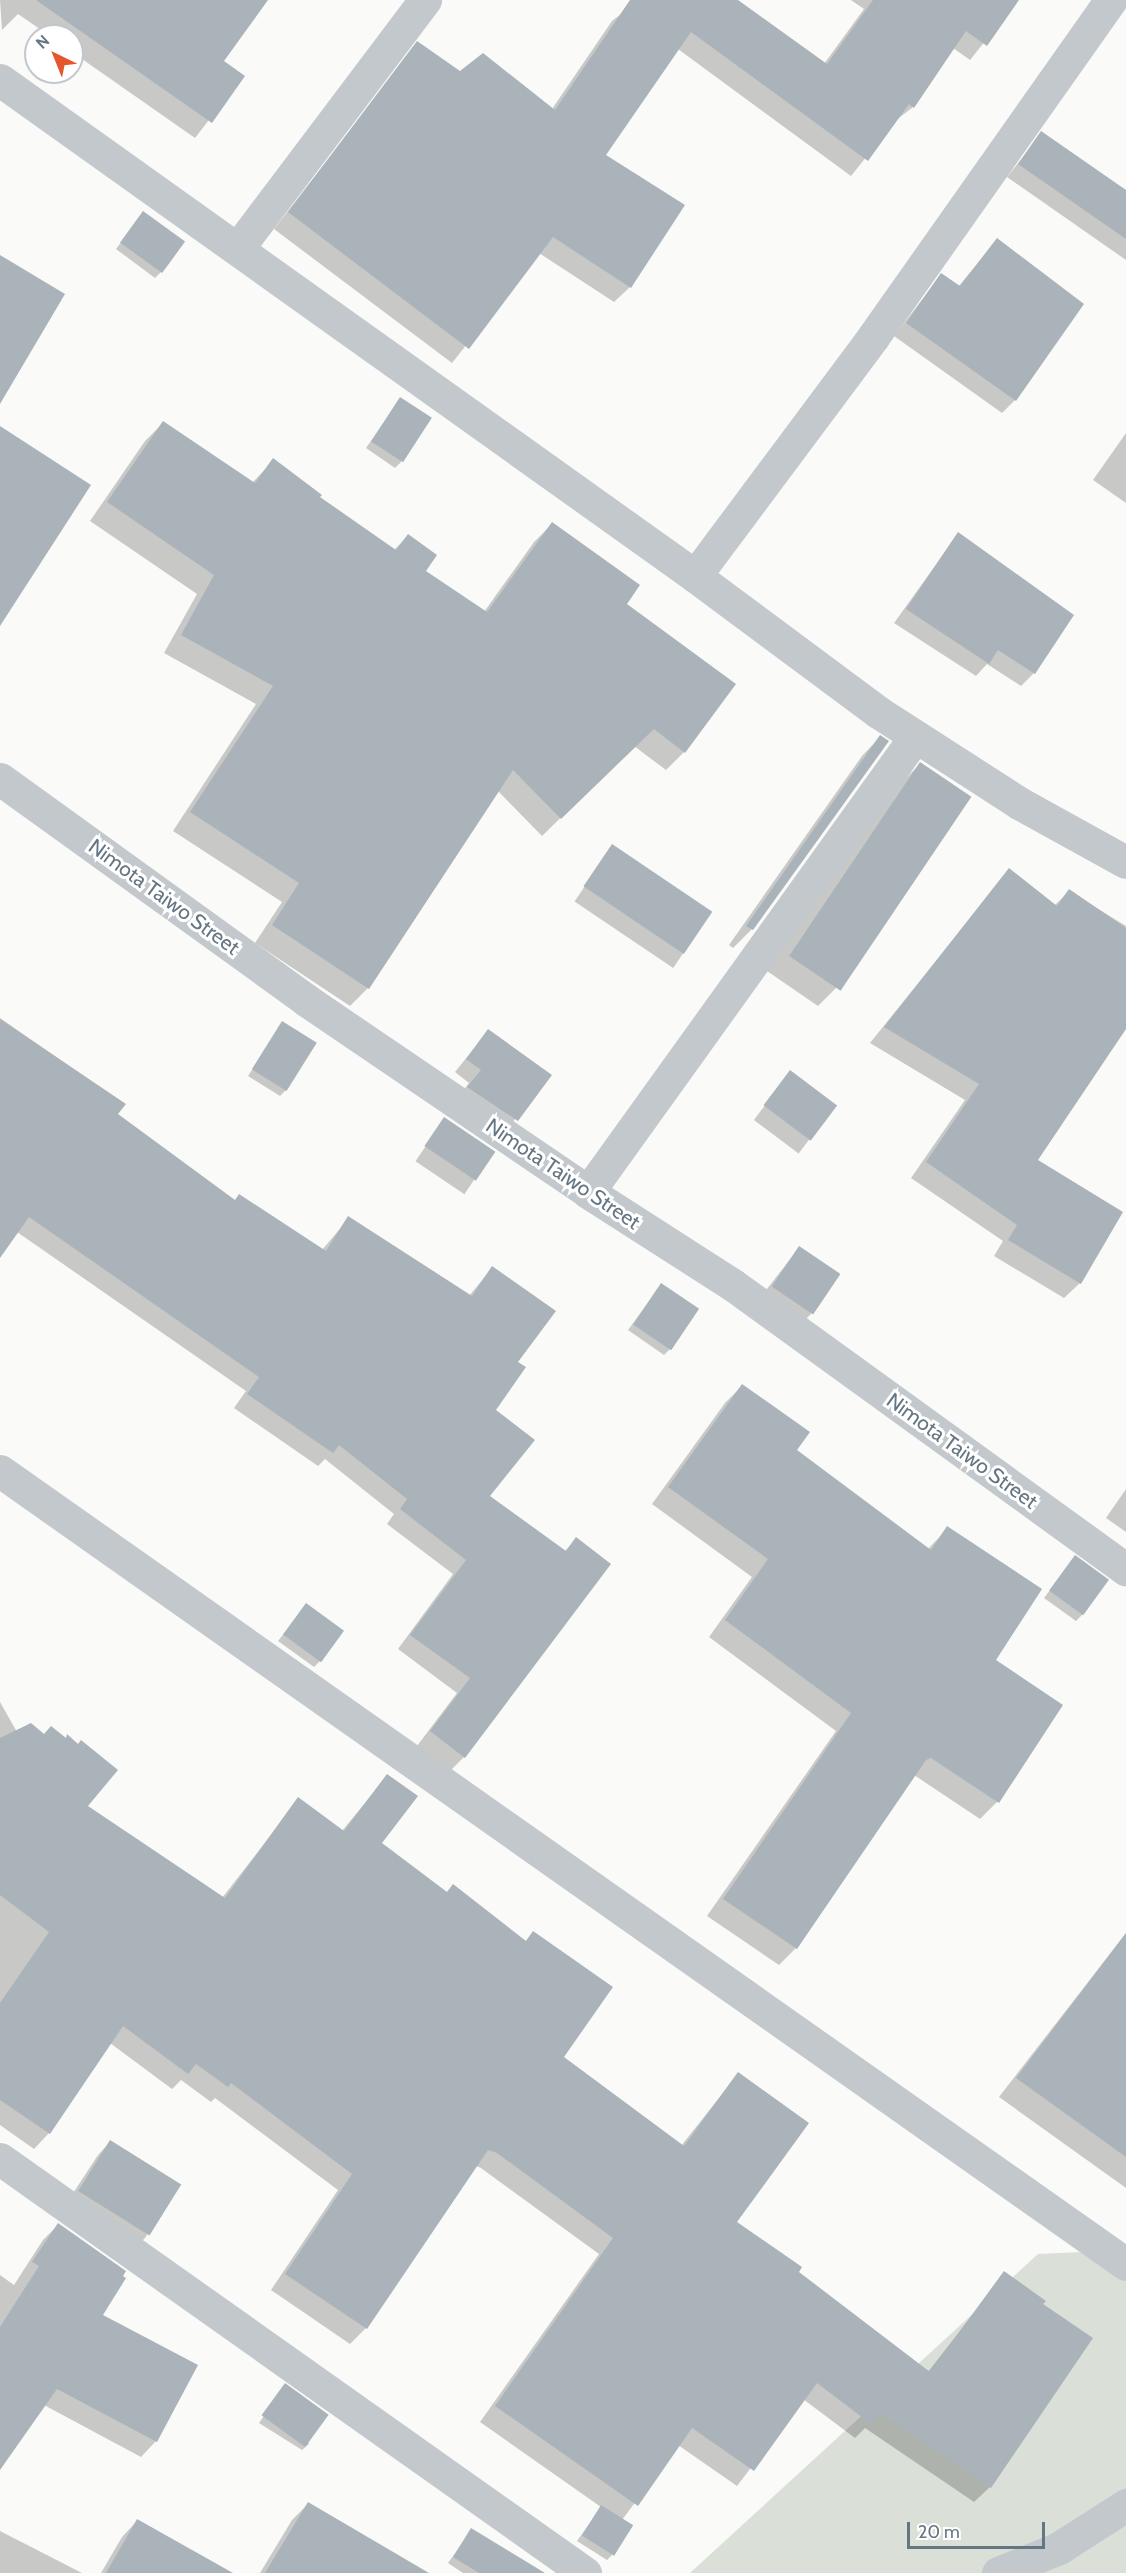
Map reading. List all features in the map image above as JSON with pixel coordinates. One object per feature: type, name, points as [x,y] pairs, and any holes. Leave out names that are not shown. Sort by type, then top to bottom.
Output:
[{"type":"street","points":[[237,248],[425,0]]},
{"type":"street","points":[[695,576],[873,337],[1111,0]]},
{"type":"street","points":[[0,80],[237,248],[565,486],[695,576],[915,736],[1019,803],[1126,862]]},
{"type":"street","points":[[588,1192],[915,736]]},
{"type":"street","name":"Nimota Taiwo Street","points":[[0,779],[306,1000],[588,1192],[733,1286],[1126,1569]]},
{"type":"street","points":[[0,1471],[1126,2264]]},
{"type":"street","points":[[0,2159],[585,2573]]},
{"type":"street","points":[[998,2573],[1059,2548],[1126,2505]]},
{"type":"shaded area","points":[[1126,2250],[1126,2573],[690,2573],[1038,2254]]},
{"type":"building","points":[[36,0],[268,0],[224,61],[245,76],[212,123],[84,34],[84,24],[70,24]]},
{"type":"building","points":[[630,0],[738,0],[827,64],[873,0],[1019,0],[987,46],[966,31],[914,108],[909,104],[868,161],[691,32],[606,155],[685,205],[631,288],[553,237],[469,349],[288,212],[417,41],[460,71],[483,53],[555,110]]},
{"type":"building","points":[[1041,131],[1126,190],[1126,239],[1018,164]]},
{"type":"building","points":[[143,211],[185,242],[162,273],[120,243]]},
{"type":"building","points":[[997,238],[1084,304],[1016,401],[906,323],[941,273],[960,286]]},
{"type":"building","points":[[0,255],[65,294],[0,404]]},
{"type":"building","points":[[400,397],[432,418],[403,462],[371,441]]},
{"type":"building","points":[[163,421],[255,483],[273,458],[322,495],[320,497],[396,550],[408,534],[437,555],[426,571],[487,612],[552,522],[640,585],[627,604],[736,684],[685,753],[654,729],[561,819],[513,770],[369,989],[272,925],[299,883],[190,812],[273,686],[181,635],[214,575],[107,502]]},
{"type":"building","points":[[0,426],[91,485],[0,626]]},
{"type":"building","points":[[958,532],[1074,615],[1035,674],[998,650],[989,664],[906,609]]},
{"type":"building","points":[[880,735],[889,741],[753,930],[746,926]]},
{"type":"building","points":[[920,762],[971,797],[841,991],[789,956]]},
{"type":"building","points":[[612,844],[712,912],[684,954],[583,886]]},
{"type":"building","points":[[1009,868],[1057,906],[1069,889],[1126,928],[1126,1029],[1038,1160],[1123,1212],[1081,1284],[1008,1240],[1017,1225],[926,1162],[979,1084],[884,1027]]},
{"type":"building","points":[[0,1019],[126,1104],[118,1114],[235,1200],[239,1194],[326,1251],[348,1216],[472,1296],[492,1266],[556,1311],[518,1362],[526,1367],[496,1410],[535,1440],[490,1496],[566,1551],[576,1537],[611,1564],[465,1758],[430,1731],[470,1678],[410,1635],[466,1560],[400,1509],[407,1499],[339,1445],[333,1453],[247,1394],[259,1377],[29,1217],[0,1258]]},
{"type":"building","points":[[282,1021],[317,1043],[287,1091],[252,1069]]},
{"type":"building","points":[[488,1029],[552,1075],[518,1121],[467,1087],[481,1070],[466,1059]]},
{"type":"building","points":[[790,1070],[837,1106],[811,1141],[764,1105]]},
{"type":"building","points":[[444,1117],[495,1152],[476,1181],[424,1146]]},
{"type":"building","points":[[799,1246],[840,1274],[813,1315],[772,1287]]},
{"type":"building","points":[[661,1283],[699,1309],[671,1350],[633,1324]]},
{"type":"building","points":[[742,1384],[810,1432],[797,1450],[931,1550],[947,1526],[1042,1589],[996,1660],[1063,1705],[999,1803],[931,1758],[926,1760],[797,1949],[723,1899],[851,1713],[725,1620],[768,1559],[668,1487]]},
{"type":"building","points":[[1075,1555],[1109,1580],[1083,1615],[1049,1591]]},
{"type":"building","points":[[306,1603],[344,1631],[321,1662],[283,1635]]},
{"type":"building","points":[[31,1723],[44,1734],[51,1726],[66,1738],[67,1734],[78,1744],[81,1740],[118,1770],[88,1806],[225,1898],[298,1797],[344,1831],[387,1774],[418,1796],[382,1843],[447,1892],[453,1884],[526,1941],[533,1931],[613,1987],[564,2057],[684,2146],[738,2072],[809,2123],[737,2222],[802,2267],[799,2272],[930,2372],[1004,2271],[1046,2301],[1043,2304],[1093,2338],[991,2488],[880,2413],[871,2424],[817,2383],[754,2471],[692,2428],[638,2506],[495,2406],[613,2238],[497,2153],[488,2150],[367,2329],[285,2274],[352,2174],[231,2083],[228,2087],[196,2064],[188,2074],[123,2026],[50,2134],[0,2100],[0,2003],[49,1932],[0,1895],[0,1738]]},
{"type":"building","points":[[1126,1933],[1126,2157],[1016,2078]]},
{"type":"building","points":[[110,2140],[181,2185],[149,2235],[78,2191]]},
{"type":"building","points":[[58,2223],[126,2271],[123,2276],[126,2278],[103,2315],[198,2365],[157,2442],[57,2389],[0,2470],[0,2327],[39,2266],[32,2262]]},
{"type":"building","points":[[285,2383],[329,2415],[305,2447],[261,2415]]},
{"type":"building","points":[[308,2502],[429,2573],[265,2573]]},
{"type":"building","points":[[601,2505],[633,2525],[614,2556],[582,2536]]},
{"type":"building","points":[[137,2519],[233,2573],[106,2573]]},
{"type":"building","points":[[471,2528],[545,2573],[479,2573],[453,2557]]}]
